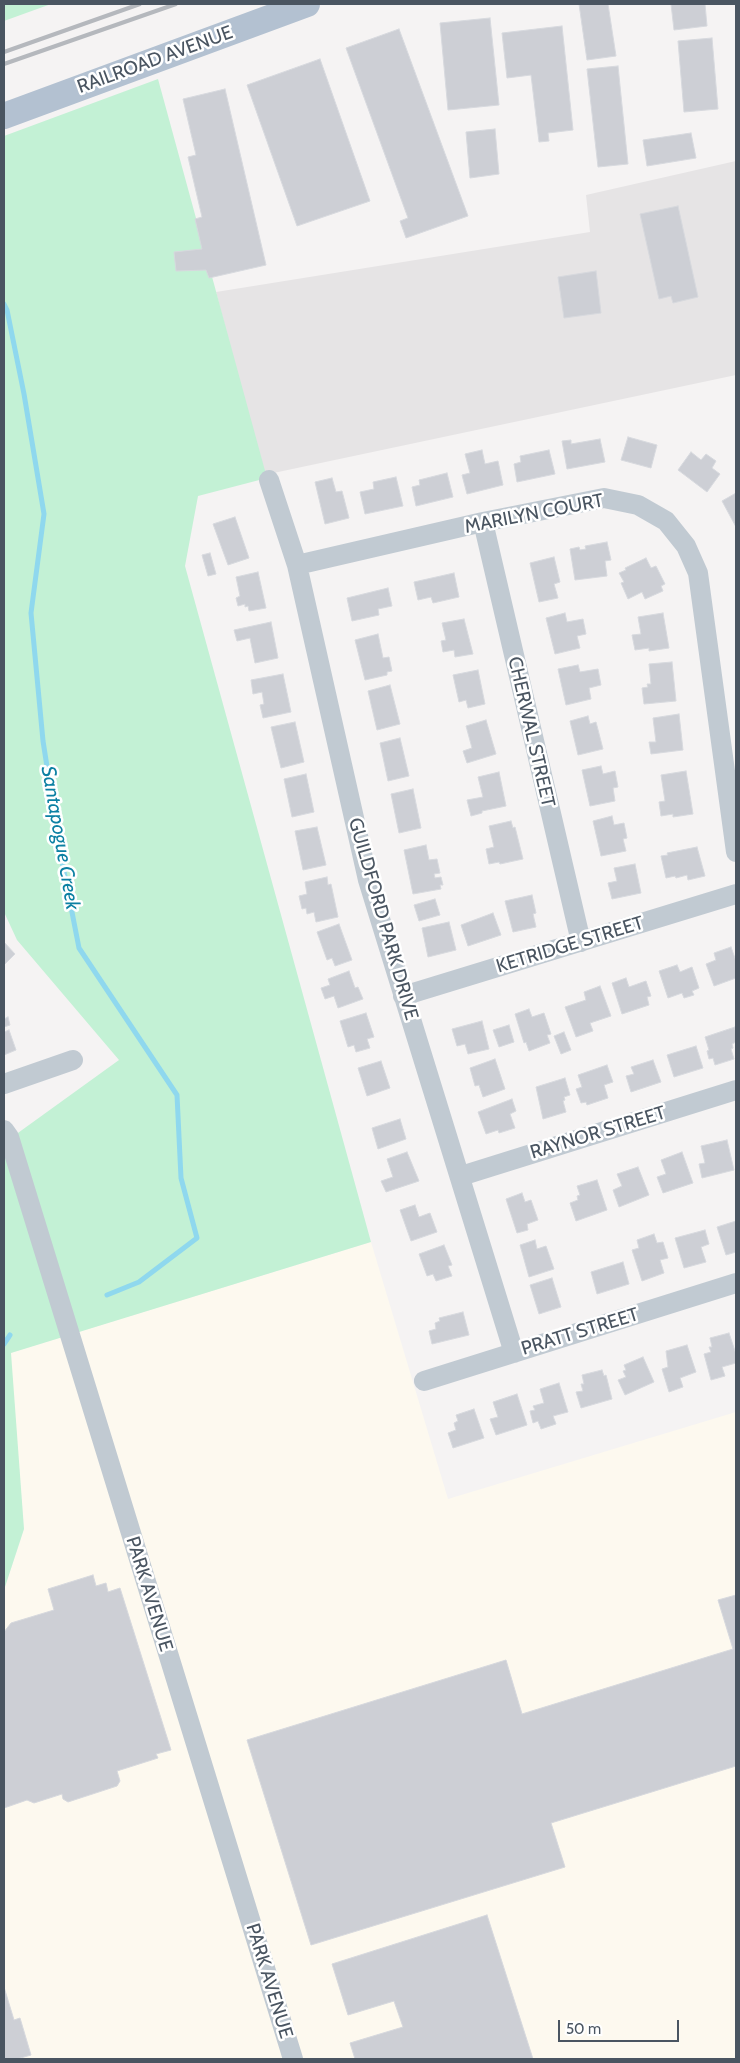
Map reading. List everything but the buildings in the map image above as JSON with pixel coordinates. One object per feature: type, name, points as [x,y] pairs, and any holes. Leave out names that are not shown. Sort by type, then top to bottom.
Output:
[{"type":"main road","name":"RAILROAD AVENUE","points":[[4,116],[307,4]]},
{"type":"street","name":"GUILDFORD PARK DRIVE","points":[[268,480],[297,565],[368,880],[514,1352]]},
{"type":"street","name":"MARILYN COURT","points":[[297,565],[483,522],[604,498],[638,505],[666,521],[686,546],[698,572],[736,852]]},
{"type":"street","name":"CHERWAL STREET","points":[[483,522],[581,942]]},
{"type":"street","name":"KETRIDGE STREET","points":[[403,996],[736,894]]},
{"type":"street","points":[[4,1084],[73,1060]]},
{"type":"street","name":"RAYNOR STREET","points":[[461,1176],[736,1090]]},
{"type":"street","name":"PARK AVENUE","points":[[4,1130],[9,1137],[293,2059]]},
{"type":"street","name":"PRATT STREET","points":[[424,1381],[736,1283]]},
{"type":"shaded area","points":[[736,161],[736,375],[264,475],[216,292],[590,232],[586,195]]},
{"type":"shaded area","points":[[371,1242],[448,1499],[736,1412],[736,2059],[4,2059],[4,1590],[24,1529],[10,1353]]},
{"type":"green space","points":[[4,4],[51,4],[4,21]]},
{"type":"green space","points":[[158,79],[267,478],[198,496],[185,566],[371,1242],[11,1353],[24,1529],[4,1590],[4,1143],[119,1060],[17,940],[4,912],[4,136]]},
{"type":"waterway","name":"Santapogue Creek","points":[[4,304],[7,310],[24,394],[44,514],[31,613],[43,741],[61,856],[79,948],[177,1095],[181,1178],[197,1238],[139,1282],[107,1295]]},
{"type":"waterway","name":"Santapogue Creek","points":[[4,1344],[10,1335]]},
{"type":"railway","points":[[4,52],[140,4]]},
{"type":"railway","points":[[4,64],[176,4]]}]
